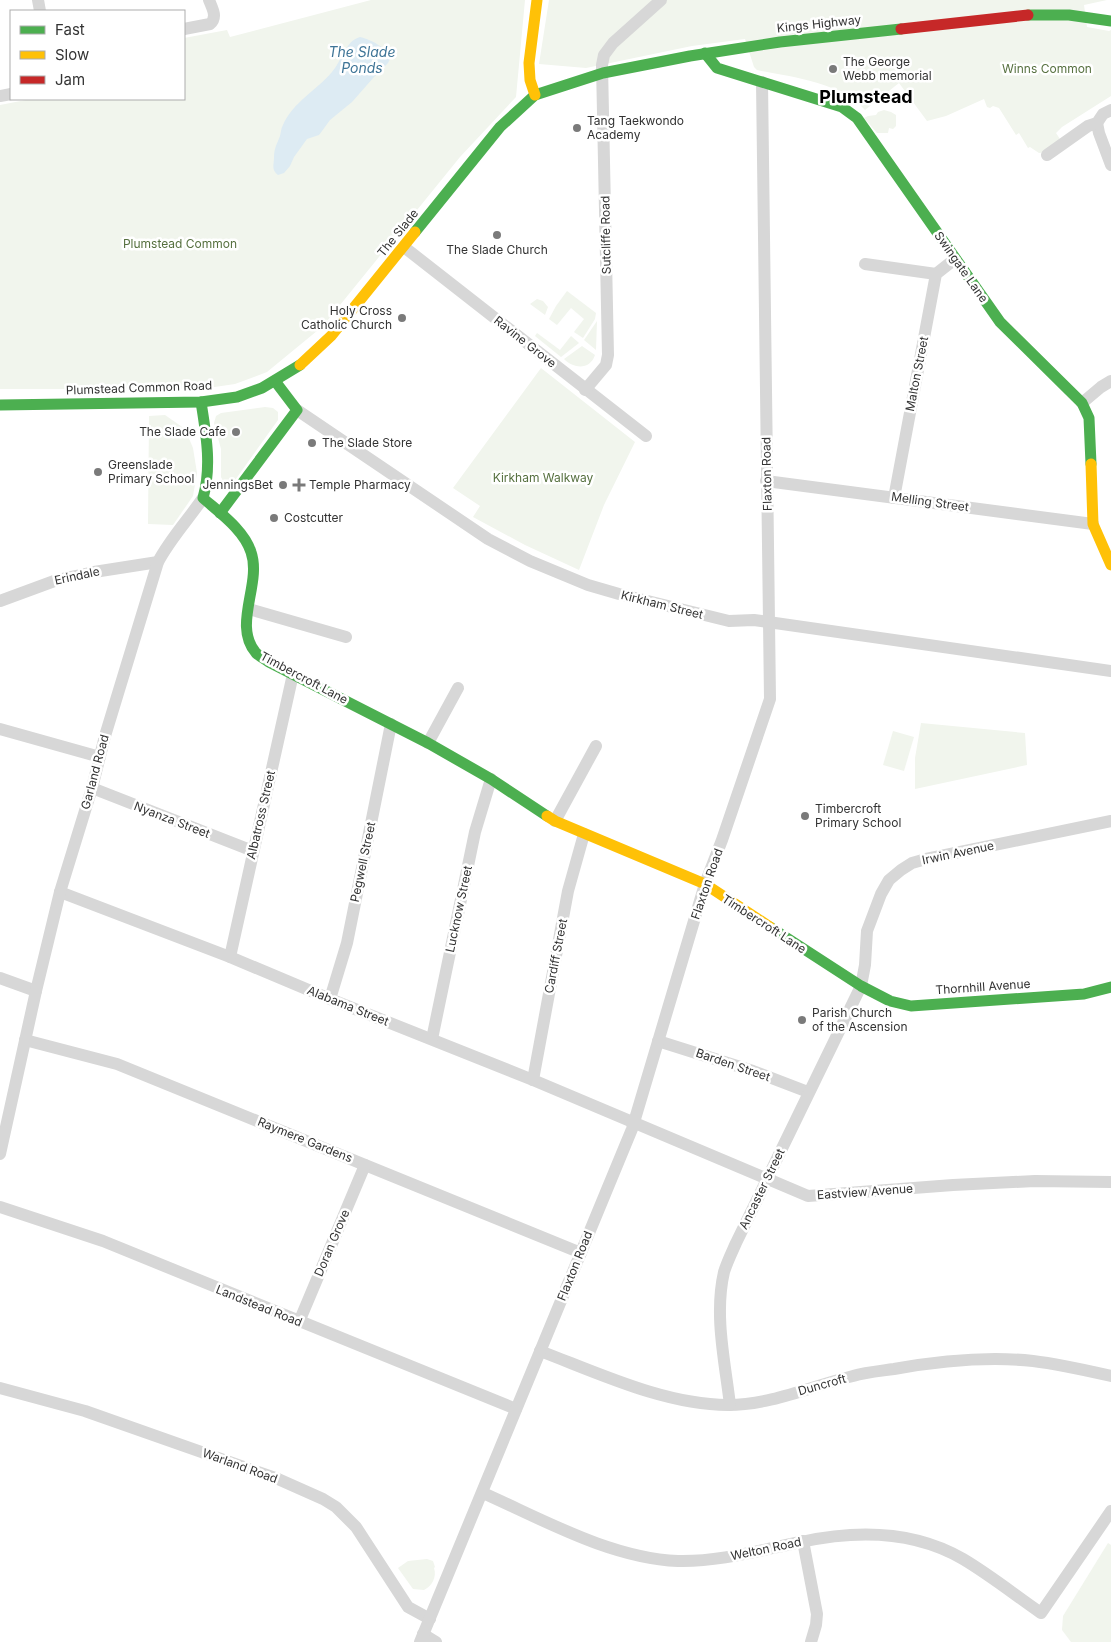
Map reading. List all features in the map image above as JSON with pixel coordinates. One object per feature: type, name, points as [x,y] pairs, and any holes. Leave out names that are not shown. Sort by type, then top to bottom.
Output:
[{"type":"street","points":[[185,30],[210,24],[213,21],[214,17],[209,0]]},
{"type":"street","points":[[535,95],[530,80],[529,64],[537,0]]},
{"type":"street","name":"Sutcliffe Road","points":[[585,390],[606,365],[608,355],[604,55],[661,0]]},
{"type":"street","name":"Kings Highway","points":[[535,95],[603,73],[780,42],[1040,14],[1068,15],[1111,21]]},
{"type":"street","name":"Swingate Lane","points":[[705,54],[717,68],[834,104],[857,118],[1000,322],[1082,403],[1090,418],[1092,524],[1111,565]]},
{"type":"street","name":"Flaxton Road","points":[[422,1638],[634,1122],[705,884],[770,699],[762,82]]},
{"type":"street","name":"The Slade","points":[[275,381],[304,363],[331,336],[500,127],[535,95]]},
{"type":"street","points":[[1047,155],[1088,126],[1097,122],[1103,114],[1111,110]]},
{"type":"street","points":[[1097,122],[1099,133],[1111,165]]},
{"type":"street","name":"Ravine Grove","points":[[404,247],[646,436]]},
{"type":"street","points":[[865,264],[936,274],[955,259]]},
{"type":"street","name":"Malton Street","points":[[894,498],[936,274]]},
{"type":"street","name":"Plumstead Common Road","points":[[0,405],[201,402],[237,397],[275,381]]},
{"type":"street","name":"Kirkham Street","points":[[275,381],[297,410],[488,539],[547,568],[588,585],[729,621],[754,620],[1111,671]]},
{"type":"street","points":[[1082,403],[1111,381]]},
{"type":"street","name":"Garland Road","points":[[0,1154],[60,892],[158,562],[165,549],[192,515],[208,486],[201,402]]},
{"type":"street","points":[[220,513],[297,410]]},
{"type":"street","name":"Melling Street","points":[[766,481],[1092,524]]},
{"type":"street","name":"Timbercroft Lane","points":[[203,498],[240,534],[248,546],[253,559],[254,573],[247,626],[256,654],[428,743],[491,779],[555,821],[705,884],[861,986]]},
{"type":"street","name":"Erindale","points":[[0,601],[57,580],[158,562]]},
{"type":"street","points":[[249,609],[346,637]]},
{"type":"street","name":"Albatross Street","points":[[230,958],[293,674]]},
{"type":"street","points":[[428,743],[458,688]]},
{"type":"street","name":"Pegwell Street","points":[[330,999],[347,943],[391,724]]},
{"type":"street","points":[[0,729],[100,757]]},
{"type":"street","points":[[555,821],[596,746]]},
{"type":"street","name":"Lucknow Street","points":[[432,1039],[475,832],[491,779]]},
{"type":"street","name":"Nyanza Street","points":[[92,788],[253,851]]},
{"type":"street","name":"Irwin Avenue","points":[[861,986],[865,965],[867,931],[873,913],[881,894],[890,880],[901,870],[912,863],[926,859],[1111,821]]},
{"type":"street","name":"Cardiff Street","points":[[533,1080],[568,891],[584,834]]},
{"type":"street","name":"Alabama Street","points":[[60,892],[230,958],[634,1122]]},
{"type":"street","points":[[0,978],[36,991]]},
{"type":"street","name":"Thornhill Avenue","points":[[861,986],[890,1001],[911,1006],[1084,994],[1111,987]]},
{"type":"street","name":"Ancaster Street","points":[[730,1405],[721,1328],[720,1298],[724,1270],[808,1092],[861,986]]},
{"type":"street","name":"Raymere Gardens","points":[[25,1040],[118,1064],[581,1254]]},
{"type":"street","name":"Barden Street","points":[[658,1040],[753,1071],[808,1092]]},
{"type":"street","name":"Eastview Avenue","points":[[634,1122],[808,1196],[1035,1181],[1111,1182]]},
{"type":"street","name":"Doran Grove","points":[[299,1322],[365,1164]]},
{"type":"street","name":"Landstead Road","points":[[0,1207],[103,1241],[516,1409]]},
{"type":"street","name":"Duncroft","points":[[540,1351],[672,1399],[704,1404],[730,1405],[773,1399],[854,1375],[958,1361],[988,1359],[1032,1361],[1111,1376]]},
{"type":"street","name":"Warland Road","points":[[0,1388],[85,1411],[278,1479],[323,1499],[346,1516],[356,1527],[408,1607],[430,1619]]},
{"type":"street","name":"Welton Road","points":[[483,1493],[604,1547],[640,1557],[678,1561],[705,1560],[837,1535],[874,1534],[904,1537],[932,1545],[962,1559],[1041,1613],[1111,1511]]},
{"type":"street","points":[[803,1541],[817,1614],[811,1642]]},
{"type":"street","points":[[422,1638],[436,1642]]},
{"type":"green space","name":"Plumstead Common","points":[[371,0],[525,0],[516,97],[460,157],[323,326],[267,372],[235,384],[201,389],[0,389],[0,105],[26,100],[185,100],[185,38],[227,30],[230,37]]},
{"type":"green space","name":"Winns Common","points":[[549,0],[1107,0],[1084,5],[1087,27],[1111,30],[1111,96],[1062,127],[1056,133],[1060,139],[1048,152],[1039,153],[1030,147],[1028,148],[1019,133],[1016,135],[999,108],[987,107],[984,99],[946,116],[927,121],[899,83],[865,110],[843,93],[829,87],[800,78],[757,70],[754,67],[745,39],[692,46],[586,68],[539,64]]},
{"type":"green space","points":[[884,110],[896,115],[896,126],[893,129],[889,128],[888,133],[877,133],[864,118],[876,115]]},
{"type":"green space","points":[[567,291],[596,313],[595,319],[583,338],[574,332],[584,319],[571,308],[557,325],[549,319]]},
{"type":"green space","points":[[537,299],[543,301],[548,307],[545,315],[530,304]]},
{"type":"green space","points":[[597,321],[596,350],[584,340]]},
{"type":"green space","points":[[537,333],[560,350],[571,336],[579,343],[561,357],[535,336]]},
{"type":"green space","points":[[582,346],[595,355],[589,363],[577,366],[564,359]]},
{"type":"green space","name":"Kirkham Walkway","points":[[541,368],[635,442],[604,505],[579,570],[525,545],[473,517],[480,506],[453,488]]},
{"type":"green space","points":[[265,407],[273,408],[278,412],[278,420],[233,483],[224,483],[221,477],[221,449],[214,423],[216,416],[221,413]]},
{"type":"green space","points":[[165,415],[185,429],[193,448],[197,473],[193,496],[173,525],[148,524],[149,416]]},
{"type":"green space","points":[[921,723],[1025,733],[1027,765],[915,789],[915,758]]},
{"type":"green space","points":[[893,731],[914,737],[904,771],[883,765]]},
{"type":"green space","points":[[1108,1543],[1111,1545],[1111,1642],[1071,1642],[1062,1630],[1063,1616]]},
{"type":"green space","points":[[427,1559],[433,1561],[435,1567],[433,1581],[424,1590],[413,1589],[398,1568],[408,1561]]},
{"type":"water","name":"The Slade Ponds","points":[[360,37],[374,42],[386,51],[390,59],[388,63],[352,102],[330,120],[319,135],[307,139],[290,166],[284,173],[278,175],[273,165],[275,151],[287,117],[332,72],[347,47]]},
{"type":"traffic: fast","points":[[1028,15],[1069,15],[1111,21]]},
{"type":"traffic: fast","points":[[415,232],[500,127],[535,95],[603,73],[690,56],[780,42],[901,29]]},
{"type":"traffic: fast","points":[[705,53],[717,68],[842,107],[857,118],[1000,322],[1082,403],[1089,418],[1091,464]]},
{"type":"traffic: fast","points":[[0,405],[201,402],[237,397],[262,388],[300,365]]},
{"type":"traffic: fast","points":[[220,513],[297,410],[275,381]]},
{"type":"traffic: fast","points":[[201,402],[208,462],[203,498],[237,529],[248,544],[251,552],[253,577],[247,630],[249,642],[256,653],[269,662],[428,743],[491,779],[547,816]]},
{"type":"traffic: fast","points":[[770,927],[861,986],[890,1001],[911,1006],[1084,994],[1111,987]]},
{"type":"traffic: slow","points":[[535,95],[530,80],[529,63],[537,0]]},
{"type":"traffic: slow","points":[[300,365],[331,336],[415,232]]},
{"type":"traffic: slow","points":[[1091,464],[1093,524],[1111,565]]},
{"type":"traffic: slow","points":[[547,816],[705,884],[770,927]]},
{"type":"traffic: jam","points":[[901,29],[1028,15]]},
{"type":"place","name":"The George Webb memorial","points":[[833,69]]},
{"type":"place","name":"Tang Taekwondo Academy","points":[[577,128]]},
{"type":"place","name":"The Slade Church","points":[[497,235]]},
{"type":"place","name":"Holy Cross Catholic Church","points":[[402,318]]},
{"type":"place","name":"The Slade Cafe","points":[[236,432]]},
{"type":"place","name":"The Slade Store","points":[[312,443]]},
{"type":"place","name":"Greenslade Primary School","points":[[98,472]]},
{"type":"place","name":"JenningsBet","points":[[283,485]]},
{"type":"place","name":"Temple Pharmacy","points":[[299,485]]},
{"type":"place","name":"Costcutter","points":[[274,518]]},
{"type":"place","name":"Timbercroft Primary School","points":[[805,816]]},
{"type":"place","name":"Parish Church of the Ascension","points":[[802,1020]]},
{"type":"district","name":"Plumstead","points":[[866,97]]}]
